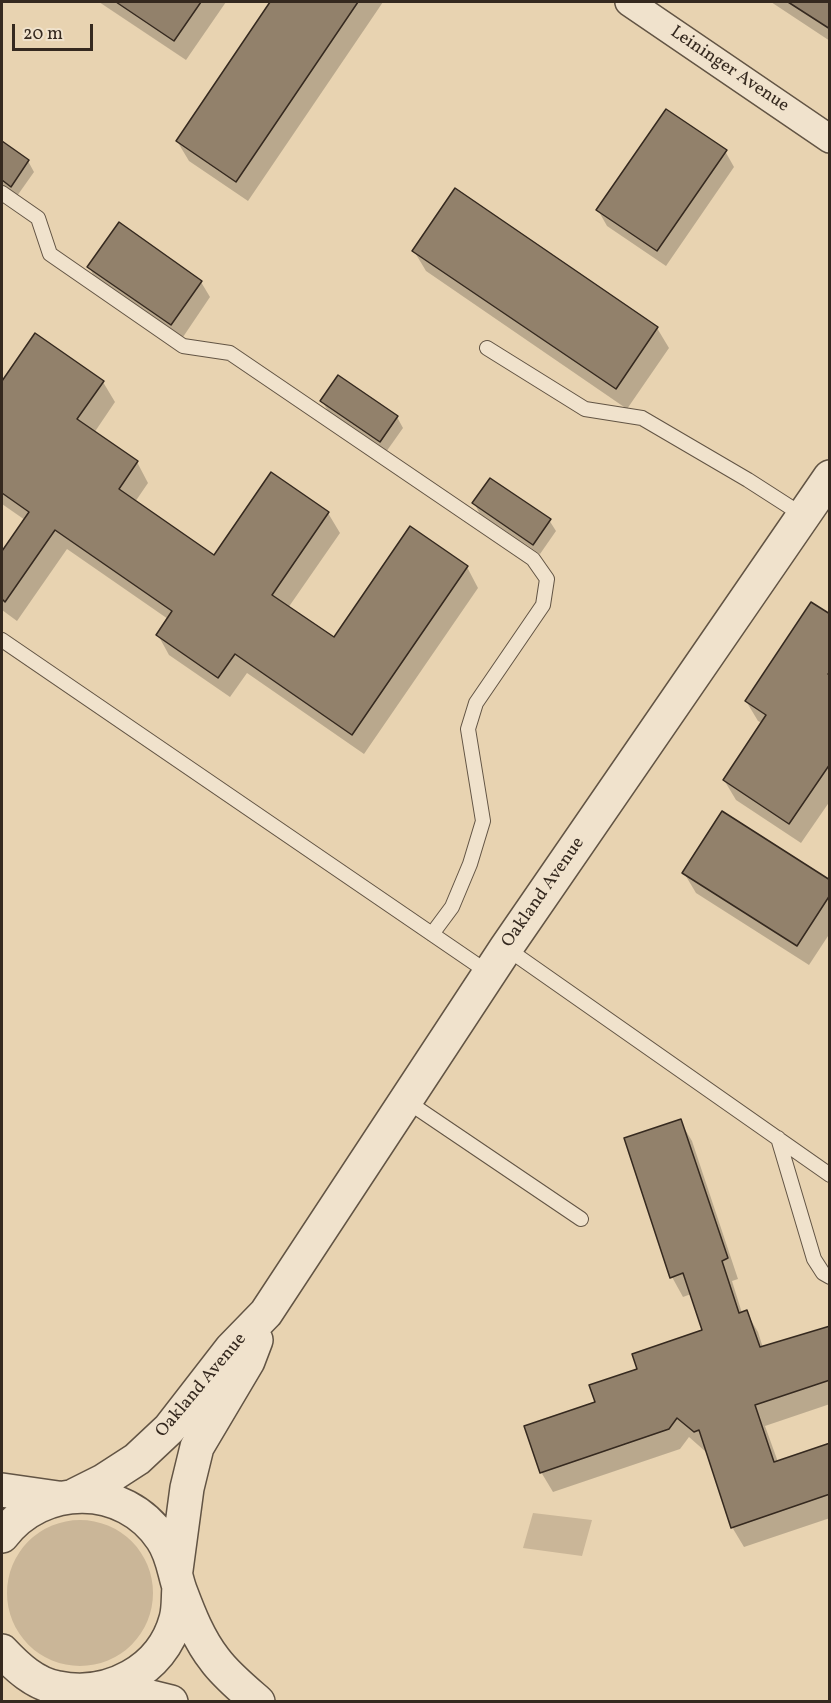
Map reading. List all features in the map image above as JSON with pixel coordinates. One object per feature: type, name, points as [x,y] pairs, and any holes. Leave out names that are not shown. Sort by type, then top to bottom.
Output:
[{"type":"street","name":"Leininger Avenue","points":[[629,2],[830,139]]},
{"type":"street","name":"Oakland Avenue","points":[[2,1536],[27,1511],[103,1481],[137,1459],[169,1429],[231,1349],[266,1312],[498,961],[804,516],[827,486]]},
{"type":"street","name":"Oakland Avenue","points":[[91,1693],[139,1672],[162,1649],[176,1620],[187,1488],[197,1447],[248,1361],[266,1312]]},
{"type":"street","points":[[2,1490],[109,1499],[139,1514],[162,1539],[193,1621],[215,1660],[258,1701]]},
{"type":"street","points":[[2,1651],[26,1675],[56,1688],[171,1701]]},
{"type":"lane","points":[[2,193],[38,218],[50,254],[183,346],[230,353],[533,559],[547,579],[543,606],[476,703],[468,729],[483,821],[470,864],[452,907],[432,934]]},
{"type":"lane","points":[[487,348],[585,409],[642,418],[748,480],[804,516]]},
{"type":"lane","points":[[2,640],[432,934],[498,961],[778,1138],[830,1175]]},
{"type":"lane","points":[[405,1100],[581,1219]]},
{"type":"lane","points":[[778,1138],[814,1259],[823,1273],[830,1277]]},
{"type":"shaded area","points":[[533,1513],[592,1520],[582,1556],[523,1548]]},
{"type":"shaded area","points":[[80,1520],[94,1521],[108,1526],[121,1532],[132,1541],[141,1552],[147,1565],[152,1579],[152,1607],[147,1621],[141,1634],[132,1645],[121,1654],[108,1660],[94,1665],[80,1666],[66,1665],[52,1660],[39,1654],[28,1645],[19,1634],[13,1621],[8,1607],[7,1593],[8,1579],[13,1565],[19,1552],[28,1541],[39,1532],[52,1526],[66,1521]]},
{"type":"building","points":[[116,2],[201,2],[174,41]]},
{"type":"building","points":[[270,2],[358,2],[236,182],[176,141]]},
{"type":"building","points":[[788,2],[830,2],[830,29]]},
{"type":"building","points":[[666,109],[727,150],[657,251],[596,210]]},
{"type":"building","points":[[2,141],[29,160],[11,187],[2,180]]},
{"type":"building","points":[[455,188],[658,327],[616,389],[412,251]]},
{"type":"building","points":[[119,222],[202,281],[171,325],[87,267]]},
{"type":"building","points":[[35,333],[104,381],[77,419],[138,461],[119,489],[214,555],[271,472],[329,512],[272,595],[334,637],[410,526],[468,566],[352,735],[235,654],[218,678],[156,635],[172,611],[55,530],[5,602],[2,599],[2,551],[29,512],[2,493],[2,381]]},
{"type":"building","points":[[338,375],[398,416],[380,442],[320,401]]},
{"type":"building","points":[[490,478],[551,519],[533,545],[472,503]]},
{"type":"building","points":[[811,602],[830,614],[830,672],[828,674],[830,676],[830,764],[789,824],[723,780],[766,715],[745,701]]},
{"type":"building","points":[[722,811],[830,880],[830,895],[797,946],[682,873]]},
{"type":"building","points":[[681,1119],[728,1258],[722,1261],[739,1313],[747,1310],[760,1347],[830,1326],[830,1380],[755,1405],[774,1462],[830,1443],[830,1494],[731,1528],[699,1430],[694,1432],[677,1418],[669,1429],[540,1473],[524,1426],[595,1402],[589,1385],[637,1369],[632,1354],[702,1330],[683,1273],[670,1278],[624,1138]]}]
